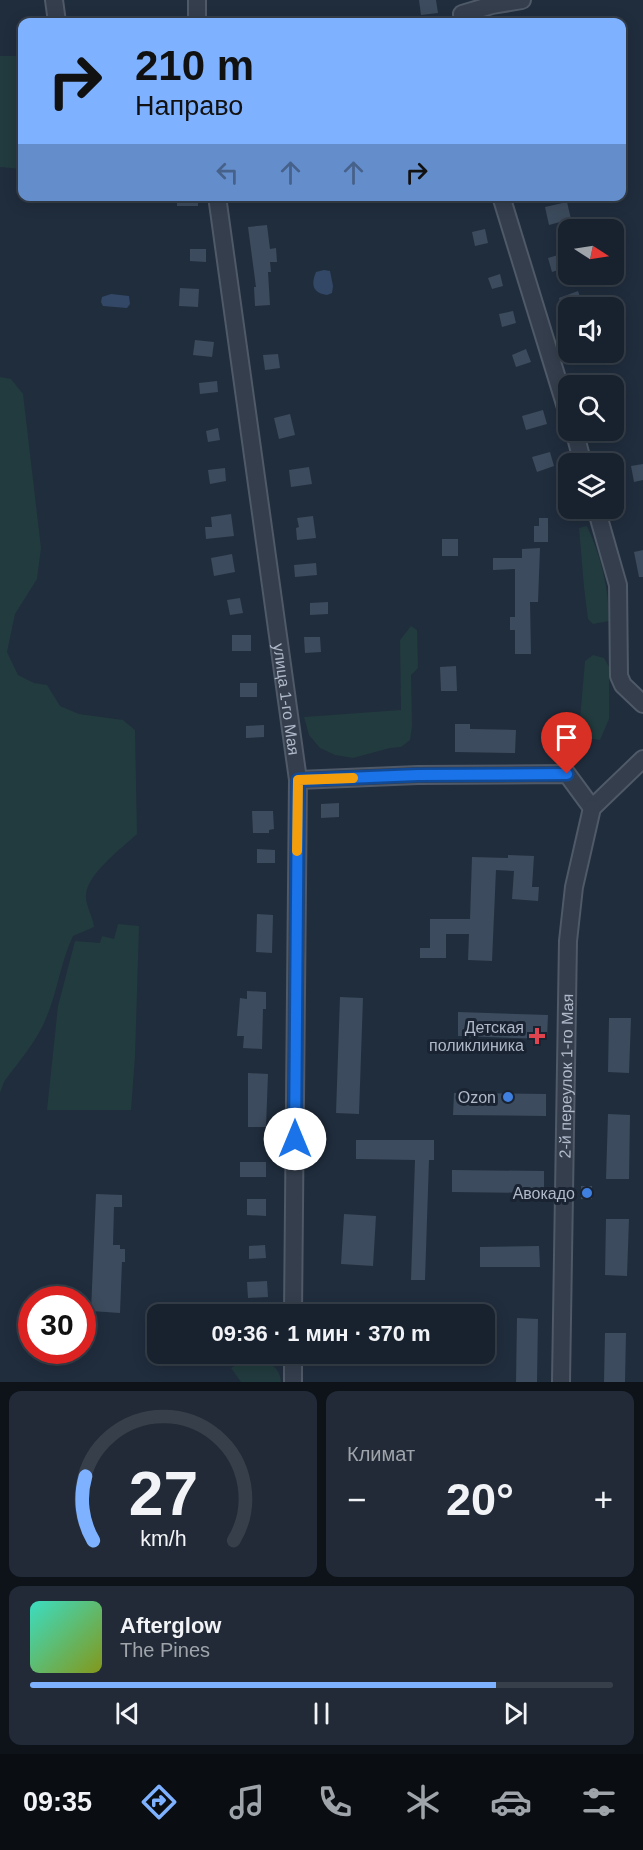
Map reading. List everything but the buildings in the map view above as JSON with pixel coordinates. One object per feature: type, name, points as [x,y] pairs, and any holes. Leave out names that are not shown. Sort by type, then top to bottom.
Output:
[{"type":"street","points":[[54,0],[56,18]]},
{"type":"street","points":[[197,0],[197,18]]},
{"type":"street","points":[[461,12],[522,0]]},
{"type":"street","name":"улица 1-го Мая","points":[[218,201],[298,780],[293,1304]]},
{"type":"street","points":[[503,201],[558,381]]},
{"type":"street","points":[[599,519],[618,585],[619,676],[623,685],[643,704]]},
{"type":"street","points":[[298,780],[418,775],[567,774],[592,808],[643,759]]},
{"type":"street","name":"2-й переулок 1-го Мая","points":[[561,1382],[568,941],[574,887],[592,808]]},
{"type":"street","points":[[292,1382],[293,1364]]},
{"type":"green space","points":[[0,56],[18,56],[18,169],[0,167]]},
{"type":"green space","points":[[0,377],[11,379],[23,394],[41,548],[37,579],[15,614],[7,652],[18,675],[34,683],[47,685],[60,706],[79,714],[123,720],[135,730],[137,834],[106,862],[92,879],[86,899],[94,927],[73,936],[43,1025],[4,1082],[0,1093]]},
{"type":"green space","points":[[587,526],[603,573],[609,609],[609,621],[593,624],[588,619],[579,528]]},
{"type":"green space","points":[[411,626],[417,630],[418,668],[411,675],[410,740],[401,747],[353,758],[335,755],[320,748],[309,735],[304,717],[401,710],[400,640]]},
{"type":"green space","points":[[593,655],[604,658],[609,667],[609,719],[600,740],[587,738],[579,730],[585,661]]},
{"type":"green space","points":[[118,924],[139,926],[131,1110],[47,1110],[58,1006],[75,941],[100,943],[102,936],[114,939]]},
{"type":"green space","points":[[238,1364],[269,1364],[278,1371],[281,1382],[241,1382],[231,1368]]},
{"type":"water","points":[[330,271],[333,286],[332,293],[327,295],[318,292],[313,284],[316,272]]},
{"type":"water","points":[[111,294],[129,296],[130,304],[127,308],[103,306],[102,297]]},
{"type":"slow traffic","points":[[297,851],[298,780],[353,778]]},
{"type":"place","name":"Детская поликлиника","points":[[537,1036]]},
{"type":"place","name":"Ozon","points":[[508,1097]]},
{"type":"place","name":"Авокадо","points":[[587,1193]]},
{"type":"route","points":[[295,1139],[298,780],[418,775],[567,774]]}]
